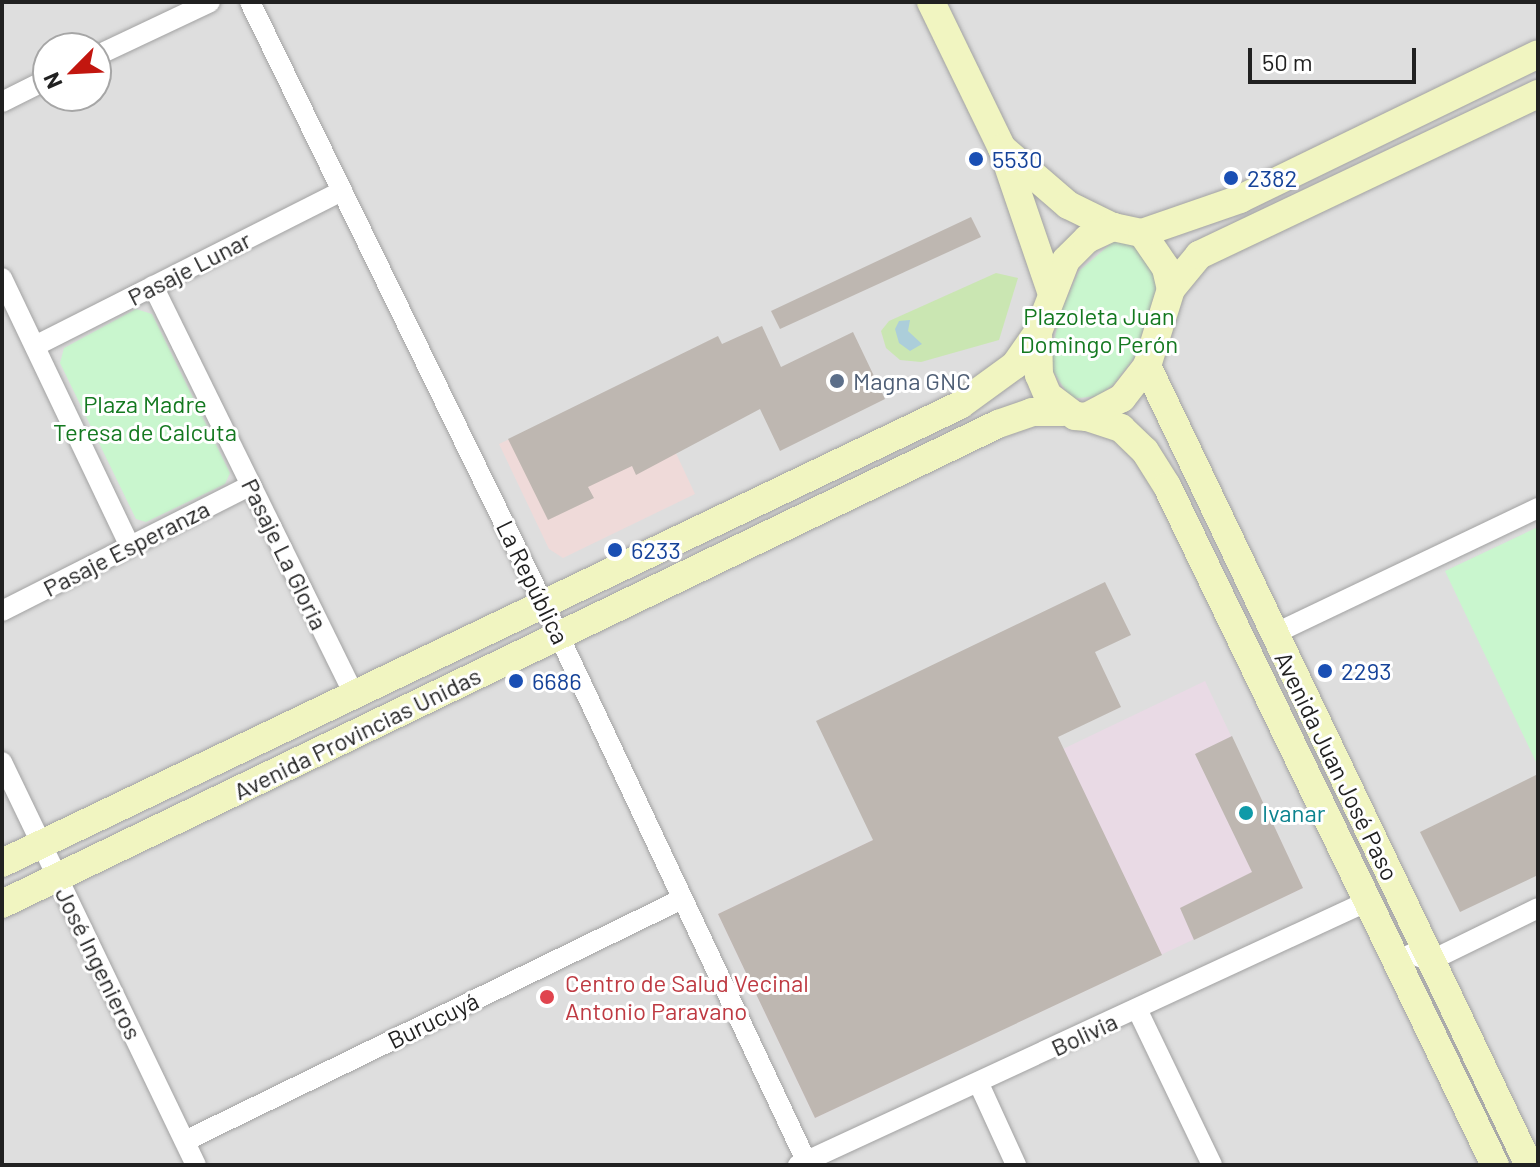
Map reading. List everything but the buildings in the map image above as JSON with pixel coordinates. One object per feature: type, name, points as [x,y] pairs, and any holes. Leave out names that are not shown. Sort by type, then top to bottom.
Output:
[{"type":"main road","points":[[931,2],[1002,148],[1051,291]]},
{"type":"main road","points":[[1002,148],[1068,205],[1113,227],[1142,233],[1240,199],[1538,54]]},
{"type":"main road","points":[[1113,227],[1087,239],[1066,260],[1051,291],[1038,332],[1039,375],[1075,414],[1122,398],[1147,366],[1171,289],[1199,255],[1538,94]]},
{"type":"main road","points":[[1142,233],[1166,268],[1171,289]]},
{"type":"main road","name":"Avenida Provincias Unidas","points":[[2,863],[986,391],[1015,365],[1038,332]]},
{"type":"main road","name":"Avenida Juan José Paso","points":[[1147,366],[1529,1165]]},
{"type":"main road","name":"Avenida Provincias Unidas","points":[[2,904],[998,424],[1032,412],[1075,414]]},
{"type":"main road","name":"Avenida Juan José Paso","points":[[1075,414],[1121,428],[1145,451],[1167,486],[1495,1165]]},
{"type":"street","points":[[112,48],[210,2]]},
{"type":"street","name":"La República","points":[[250,2],[559,636],[804,1164]]},
{"type":"street","points":[[2,102],[32,87]]},
{"type":"street","name":"Pasaje Lunar","points":[[35,346],[342,191]]},
{"type":"street","points":[[2,278],[130,546]]},
{"type":"street","name":"Pasaje La Gloria","points":[[153,286],[353,693]]},
{"type":"street","name":"Pasaje Esperanza","points":[[2,611],[251,485]]},
{"type":"street","points":[[1274,634],[1538,508]]},
{"type":"street","name":"José Ingenieros","points":[[2,762],[196,1165]]},
{"type":"street","name":"Burucuyá","points":[[185,1141],[682,899]]},
{"type":"street","name":"Bolivia","points":[[804,1164],[1368,901]]},
{"type":"street","points":[[1397,960],[1412,954],[1430,961],[1538,908]]},
{"type":"street","points":[[1137,1009],[1212,1165]]},
{"type":"street","points":[[979,1084],[1016,1165]]},
{"type":"shaded area","points":[[2,2],[1538,2],[1538,1165],[2,1165]]},
{"type":"shaded area","points":[[640,376],[695,494],[563,558],[549,549],[499,444]]},
{"type":"shaded area","name":"Ivanar","points":[[1205,681],[1303,888],[815,1118],[718,914]]},
{"type":"green space","name":"Plazoleta Juan Domingo Perón","points":[[1114,241],[1135,245],[1154,275],[1156,289],[1134,358],[1113,385],[1097,396],[1071,399],[1053,371],[1051,355],[1060,314],[1079,271]]},
{"type":"green space","points":[[996,273],[1018,278],[999,340],[921,362],[900,360],[886,348],[881,331],[889,321]]},
{"type":"green space","name":"Plaza Madre Teresa de Calcuta","points":[[136,309],[152,314],[230,473],[225,484],[146,522],[136,519],[60,363],[64,348]]},
{"type":"green space","points":[[1538,527],[1538,761],[1536,762],[1445,571]]},
{"type":"water","points":[[910,320],[908,331],[922,344],[910,351],[899,343],[895,329],[899,321]]},
{"type":"place","name":"5530","points":[[976,159]]},
{"type":"place","name":"2382","points":[[1231,178]]},
{"type":"place","name":"Magna GNC","points":[[837,381]]},
{"type":"place","name":"6233","points":[[615,550]]},
{"type":"place","name":"2293","points":[[1325,671]]},
{"type":"place","name":"6686","points":[[516,681]]},
{"type":"place","name":"Ivanar","points":[[1246,813]]},
{"type":"place","name":"Centro de Salud Vecinal Antonio Paravano","points":[[547,997]]}]
